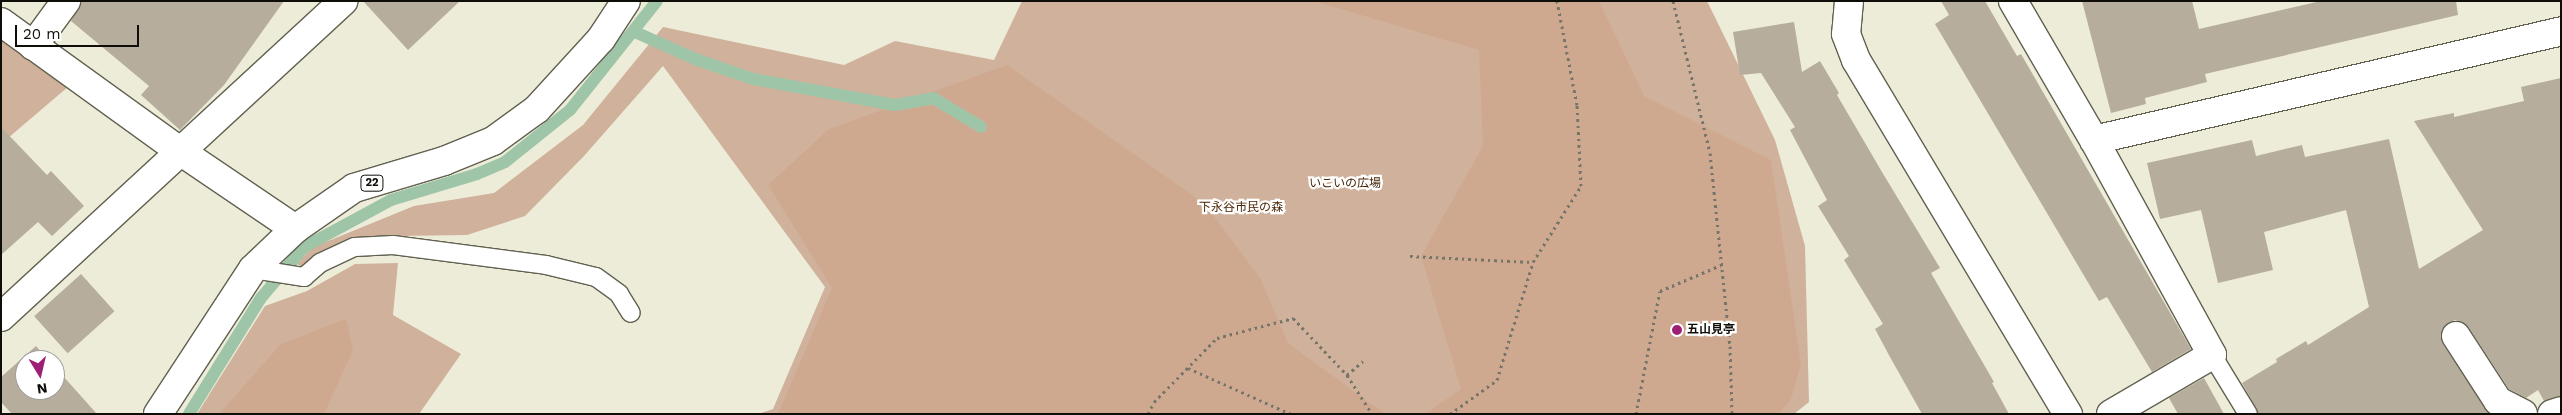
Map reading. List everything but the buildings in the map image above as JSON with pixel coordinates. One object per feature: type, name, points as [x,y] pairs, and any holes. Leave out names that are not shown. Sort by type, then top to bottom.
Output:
[{"type":"street","points":[[33,46],[66,1]]},
{"type":"street","points":[[1,317],[344,1]]},
{"type":"street","name":"22","points":[[158,414],[294,229],[354,188],[444,161],[492,141],[537,109],[601,39],[626,1]]},
{"type":"street","points":[[1849,1],[1846,34],[1856,60],[2068,414]]},
{"type":"street","points":[[2013,1],[2094,140],[2212,355],[2110,414]]},
{"type":"street","points":[[1,22],[180,152],[294,229]]},
{"type":"street","points":[[2094,140],[2561,31]]},
{"type":"street","points":[[2456,336],[2498,401],[2523,414]]},
{"type":"street","points":[[2552,414],[2561,410]]},
{"type":"lane","points":[[262,271],[304,277],[320,263],[355,247],[393,245],[546,265],[596,277],[619,294],[631,313]]},
{"type":"lane","points":[[2212,355],[2248,414]]},
{"type":"path","points":[[1450,414],[1497,380],[1533,262],[1581,186],[1577,105],[1557,1]]},
{"type":"path","points":[[1673,1],[1710,153],[1730,346],[1732,414]]},
{"type":"path","points":[[1410,256],[1533,262]]},
{"type":"path","points":[[1636,414],[1660,291],[1721,265]]},
{"type":"path","points":[[1148,414],[1154,402],[1217,338],[1293,318],[1348,375],[1370,414]]},
{"type":"path","points":[[1348,375],[1363,361]]},
{"type":"path","points":[[1188,368],[1291,414]]},
{"type":"green space","name":"下永谷市民の森","points":[[1022,1],[1707,1],[1775,140],[1805,246],[1809,402],[1794,414],[758,414],[773,409],[825,287],[663,66],[584,156],[525,216],[467,235],[398,236],[344,244],[303,268],[297,264],[311,248],[414,206],[494,193],[583,125],[663,27],[844,65],[895,41],[994,60]]},
{"type":"green space","points":[[1,38],[69,86],[1,144]]},
{"type":"green space","points":[[398,263],[393,315],[461,354],[419,414],[197,414],[265,306],[307,291],[355,264]]},
{"type":"shaded area","points":[[1314,1],[1599,1],[1644,96],[1771,160],[1801,365],[1791,399],[1779,414],[1425,414],[1461,389],[1421,256],[1483,146],[1479,50]]},
{"type":"shaded area","points":[[1007,65],[1205,204],[1260,278],[1288,343],[1385,414],[778,414],[832,288],[768,185],[829,129]]},
{"type":"shaded area","points":[[346,319],[353,350],[324,414],[219,414],[281,344]]},
{"type":"waterway","points":[[189,414],[261,298],[304,247],[391,200],[477,174],[505,162],[570,110],[657,1]]},
{"type":"waterway","points":[[635,32],[695,59],[753,79],[895,105],[933,98],[981,127]]},
{"type":"place","name":"五山見亭","points":[[1677,330]]},
{"type":"park label","name":"いこいの広場","points":[[1345,184]]}]
